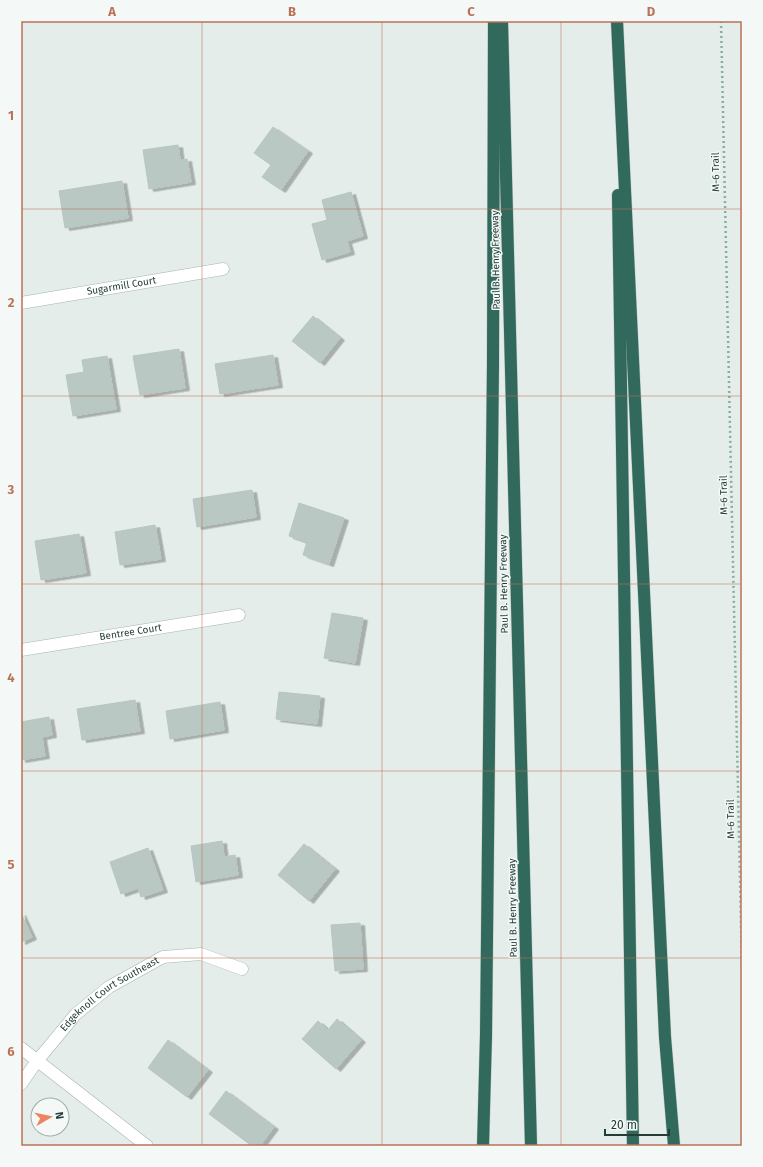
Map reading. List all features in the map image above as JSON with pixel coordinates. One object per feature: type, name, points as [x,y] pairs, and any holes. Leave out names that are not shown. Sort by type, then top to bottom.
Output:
[{"type":"highway","points":[[484,1146],[493,379],[494,21]]},
{"type":"highway","name":"Paul B. Henry Freeway","points":[[502,21],[531,1146]]},
{"type":"highway","points":[[616,21],[633,1146]]},
{"type":"highway","points":[[616,21],[665,1037],[674,1146]]},
{"type":"street","name":"Sugarmill Court","points":[[21,303],[223,269]]},
{"type":"street","name":"Bentree Court","points":[[21,650],[239,615]]},
{"type":"street","name":"Edgeknoll Court Southeast","points":[[21,1084],[37,1061],[76,1014],[109,987],[163,957],[200,954],[242,969]]},
{"type":"street","points":[[21,1048],[147,1146]]},
{"type":"path","name":"M-6 Trail","points":[[721,21],[742,970]]},
{"type":"building","points":[[273,127],[308,151],[281,190],[262,177],[271,165],[254,153]]},
{"type":"building","points":[[178,145],[180,160],[187,159],[191,182],[149,189],[143,150]]},
{"type":"building","points":[[122,181],[128,218],[65,228],[59,191]]},
{"type":"building","points":[[351,192],[363,236],[347,241],[350,252],[322,260],[312,224],[327,220],[322,200]]},
{"type":"building","points":[[313,316],[340,338],[320,363],[292,341]]},
{"type":"building","points":[[179,349],[185,388],[140,395],[133,356]]},
{"type":"building","points":[[273,355],[278,385],[220,394],[215,364]]},
{"type":"building","points":[[107,356],[116,409],[73,416],[66,375],[84,372],[82,360]]},
{"type":"building","points":[[252,490],[256,517],[197,527],[193,499]]},
{"type":"building","points":[[299,503],[344,518],[329,564],[303,555],[307,542],[289,536]]},
{"type":"building","points":[[155,525],[161,559],[120,565],[115,532]]},
{"type":"building","points":[[79,534],[86,573],[41,580],[35,541]]},
{"type":"building","points":[[332,613],[363,618],[355,663],[324,658]]},
{"type":"building","points":[[279,692],[320,696],[317,724],[276,719]]},
{"type":"building","points":[[135,700],[140,731],[82,740],[77,709]]},
{"type":"building","points":[[220,702],[224,730],[170,739],[166,711]]},
{"type":"building","points":[[49,717],[52,735],[42,737],[45,756],[21,760],[21,722]]},
{"type":"building","points":[[222,841],[224,857],[235,855],[238,875],[196,882],[191,846]]},
{"type":"building","points":[[304,844],[335,869],[309,901],[278,875]]},
{"type":"building","points":[[148,848],[163,890],[141,897],[138,888],[121,894],[110,862]]},
{"type":"building","points":[[21,913],[32,937],[21,942]]},
{"type":"building","points":[[360,923],[363,969],[335,971],[331,925]]},
{"type":"building","points":[[337,1019],[361,1040],[336,1069],[302,1039],[318,1021],[328,1030]]},
{"type":"building","points":[[168,1040],[208,1070],[187,1097],[148,1068]]},
{"type":"building","points":[[226,1091],[274,1127],[260,1146],[252,1146],[209,1114]]}]
